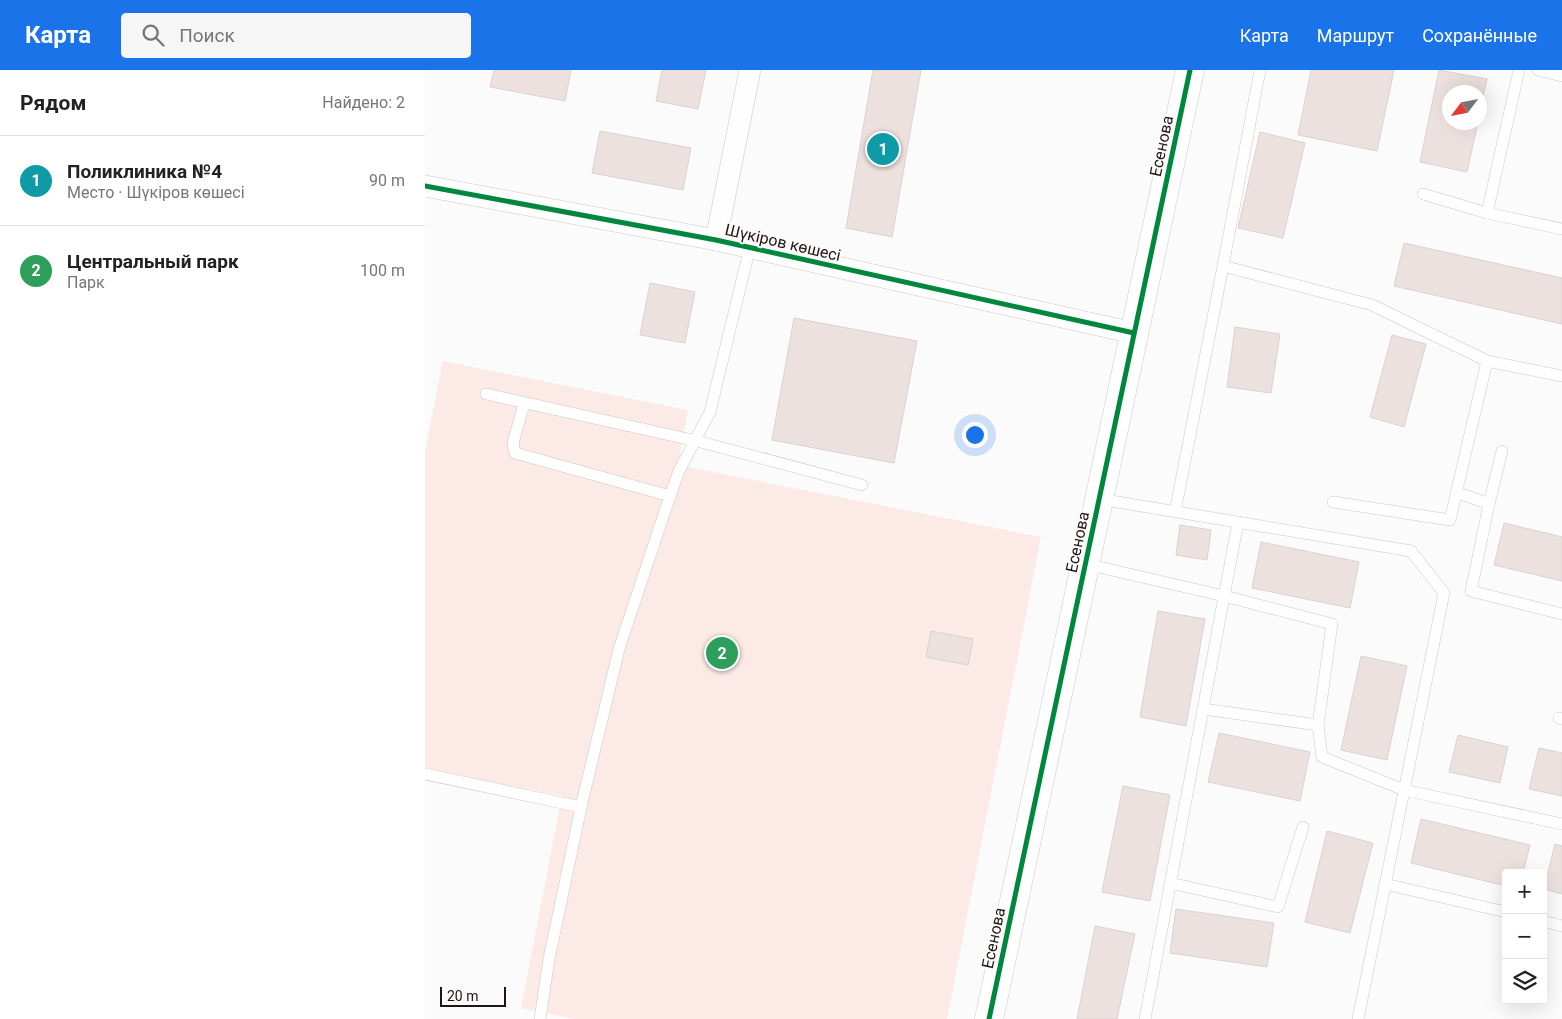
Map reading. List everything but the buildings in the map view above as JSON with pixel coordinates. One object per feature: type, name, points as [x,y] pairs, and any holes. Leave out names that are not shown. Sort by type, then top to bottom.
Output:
[{"type":"street","points":[[716,240],[750,70]]},
{"type":"street","name":"Есенова","points":[[989,1019],[1190,70]]},
{"type":"street","name":"Шүкіров көшесі","points":[[425,186],[716,240],[1134,333]]},
{"type":"lane","points":[[1175,512],[1259,70]]},
{"type":"lane","points":[[1487,213],[1519,70]]},
{"type":"lane","points":[[1538,70],[1562,76]]},
{"type":"lane","points":[[1423,194],[1487,213],[1562,229]]},
{"type":"lane","points":[[540,1019],[549,959],[581,807],[619,649],[679,472],[697,441],[710,412],[750,248]]},
{"type":"lane","points":[[1223,266],[1371,305],[1487,361],[1562,376]]},
{"type":"lane","points":[[1333,502],[1450,520],[1487,361]]},
{"type":"lane","points":[[486,394],[697,441],[862,485]]},
{"type":"lane","points":[[525,404],[513,443],[515,453],[670,496]]},
{"type":"lane","points":[[1502,451],[1471,591],[1562,614]]},
{"type":"lane","points":[[1456,492],[1489,504]]},
{"type":"lane","points":[[1099,499],[1411,551],[1444,593],[1358,1019]]},
{"type":"lane","points":[[1145,1019],[1238,522]]},
{"type":"lane","points":[[1085,564],[1224,596],[1332,624],[1319,725],[1322,757],[1404,790],[1562,824]]},
{"type":"lane","points":[[1203,709],[1319,725]]},
{"type":"lane","points":[[425,774],[581,807]]},
{"type":"lane","points":[[1170,883],[1277,907],[1303,827]]},
{"type":"lane","points":[[1385,884],[1502,911]]},
{"type":"lane","points":[[1547,922],[1562,926]]},
{"type":"shaded area","points":[[443,361],[688,410],[678,465],[1041,537],[947,1019],[575,1019],[521,1008],[562,796],[425,769],[425,451]]},
{"type":"cycle path","points":[[989,1019],[1190,70]]},
{"type":"cycle path","points":[[425,186],[716,240],[1134,333]]},
{"type":"place","name":"Поликлиника №4","points":[[883,149]]},
{"type":"place","name":"Центральный парк","points":[[722,653]]}]
